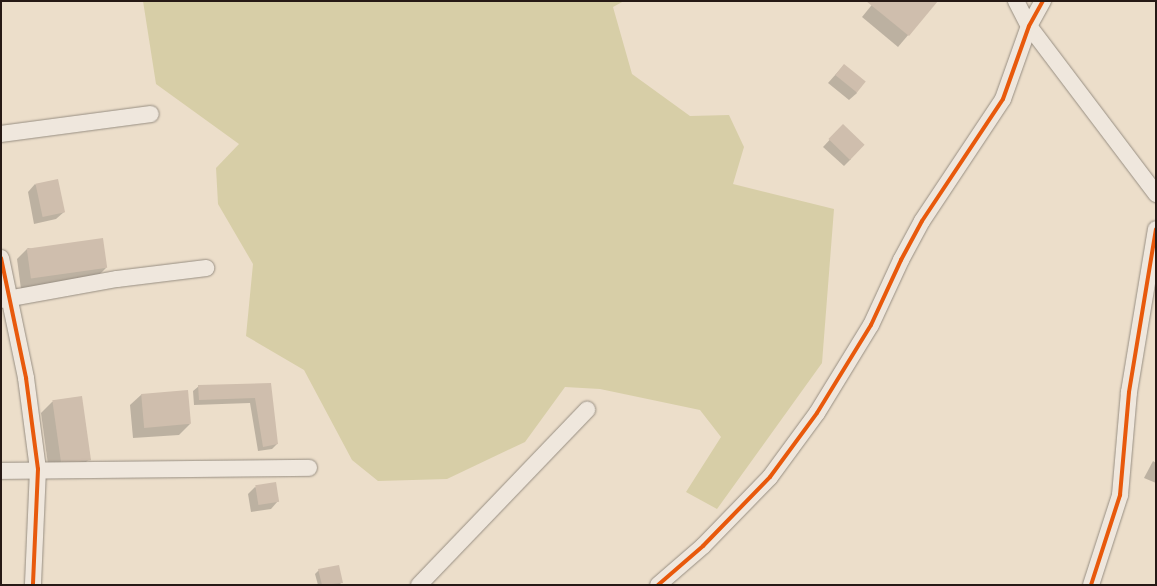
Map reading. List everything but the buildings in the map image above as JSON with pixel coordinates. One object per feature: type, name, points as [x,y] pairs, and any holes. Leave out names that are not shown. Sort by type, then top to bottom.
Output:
[{"type":"street","points":[[1016,1],[1029,26],[1156,194]]},
{"type":"street","points":[[658,585],[702,546],[770,476],[817,414],[871,325],[901,260],[922,222],[1003,99],[1029,26],[1042,1]]},
{"type":"street","points":[[1,134],[151,114]]},
{"type":"street","points":[[1091,585],[1120,495],[1129,392],[1156,229]]},
{"type":"street","points":[[1,258],[5,300],[26,378],[38,469],[33,585]]},
{"type":"street","points":[[5,300],[117,279],[206,268]]},
{"type":"street","points":[[419,585],[587,410]]},
{"type":"street","points":[[1,471],[38,469],[309,468]]},
{"type":"shaded area","points":[[143,1],[624,1],[613,7],[632,74],[690,116],[729,115],[744,147],[733,184],[834,209],[822,363],[717,509],[686,492],[721,437],[700,410],[600,389],[565,387],[525,442],[447,479],[378,481],[352,460],[304,370],[246,336],[253,264],[218,204],[216,168],[239,144],[156,84]]},
{"type":"cycle path","points":[[658,585],[703,546],[770,477],[817,413],[871,325],[901,260],[922,221],[1003,99],[1029,26],[1043,1]]},
{"type":"cycle path","points":[[1091,585],[1120,495],[1129,392],[1156,229]]},
{"type":"cycle path","points":[[1,258],[26,378],[38,469],[33,585]]}]
